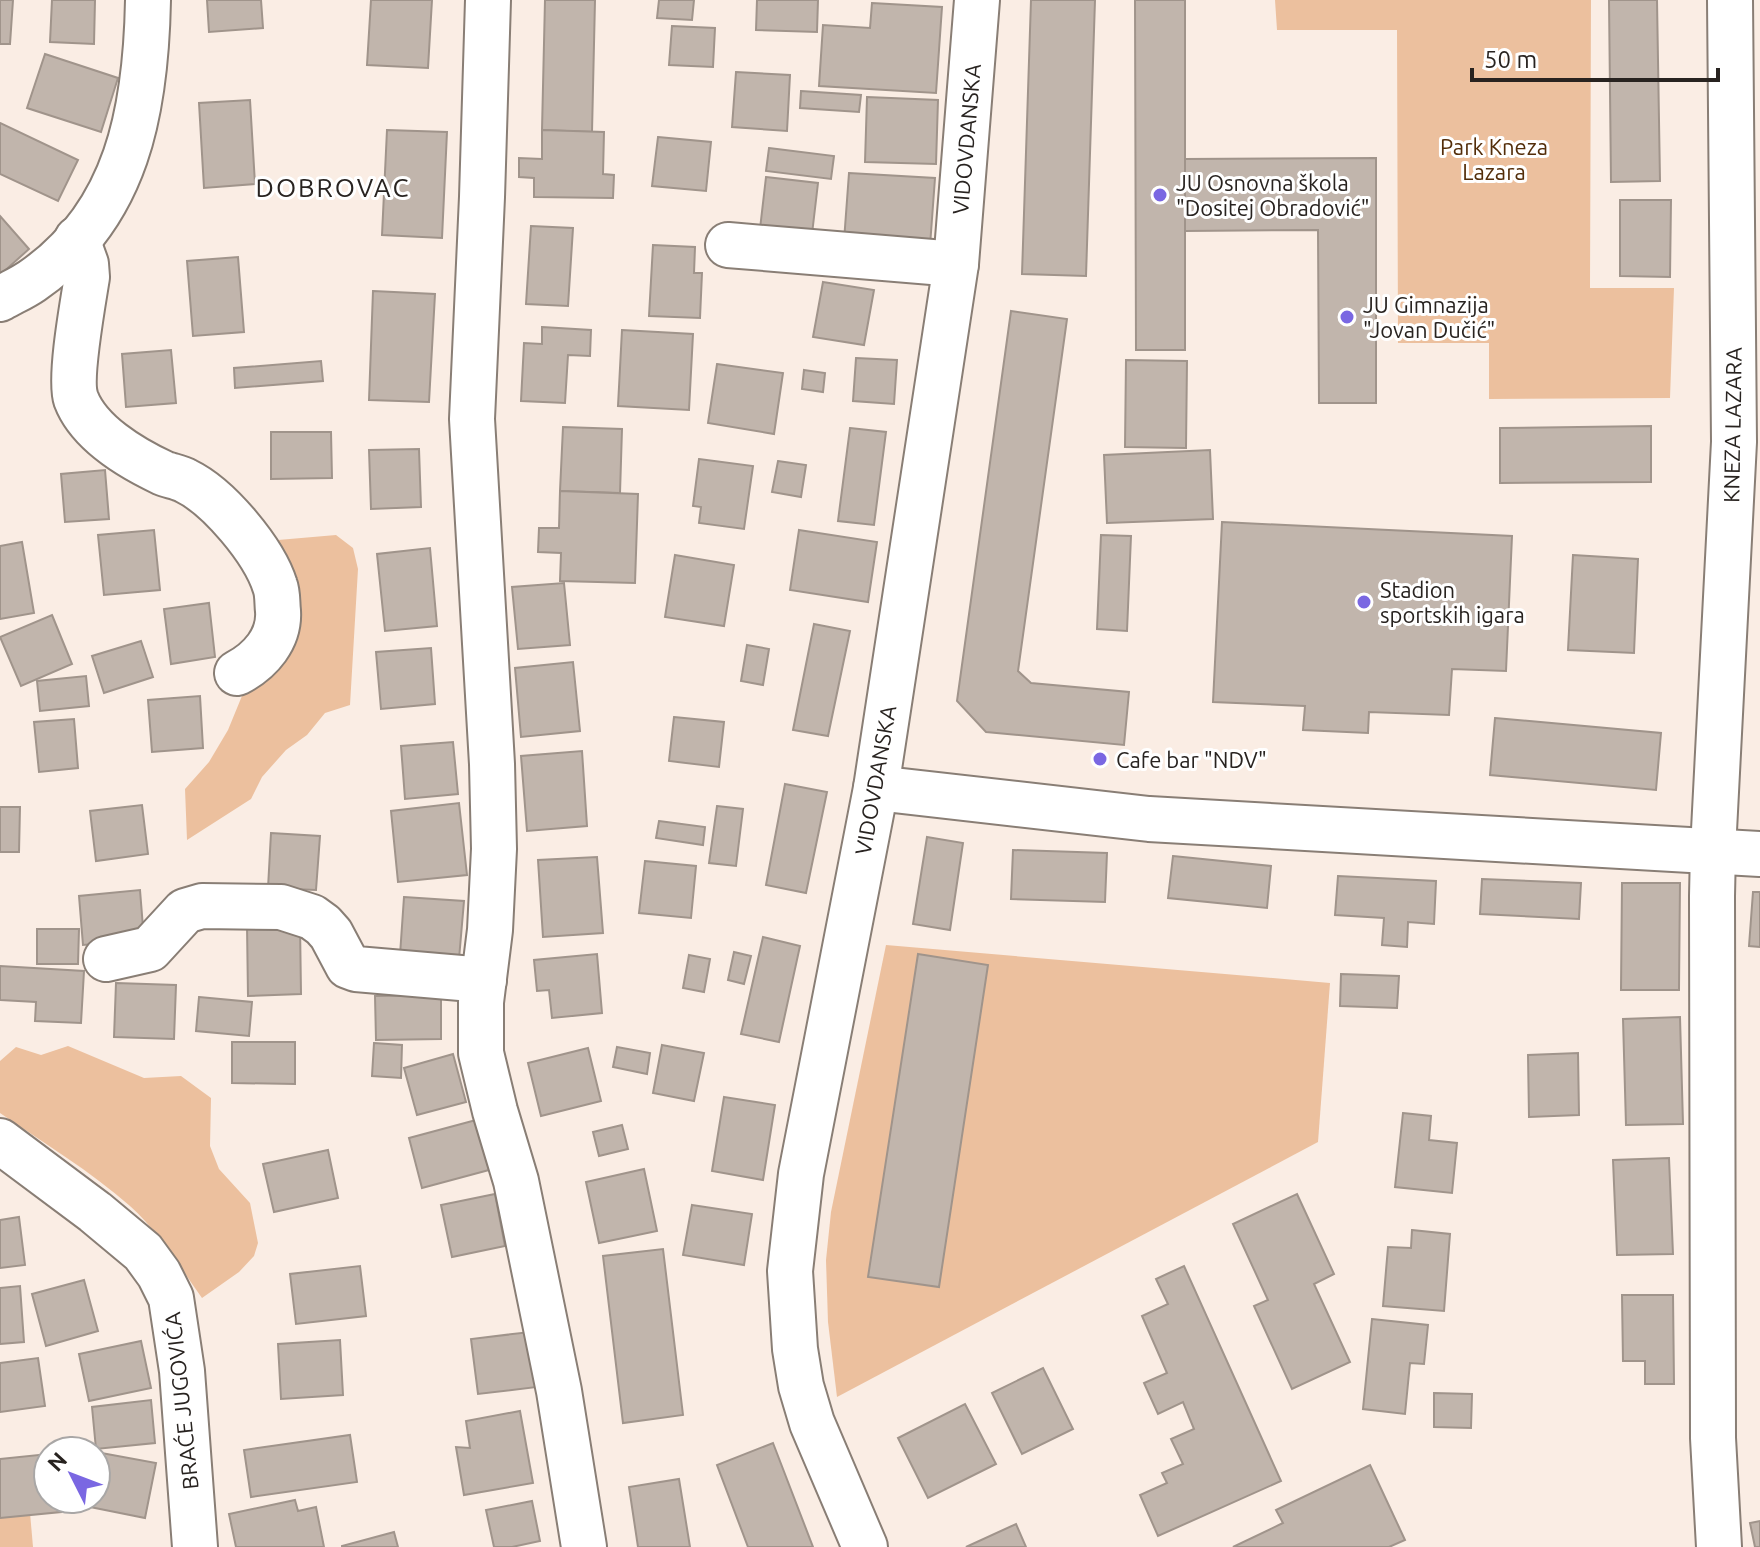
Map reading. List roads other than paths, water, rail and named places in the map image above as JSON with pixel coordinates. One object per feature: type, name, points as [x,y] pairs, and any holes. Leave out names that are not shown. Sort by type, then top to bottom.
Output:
[{"type":"street","points":[[0,299],[32,281],[63,256],[94,220],[117,180],[139,108],[147,53],[148,0]]},
{"type":"street","points":[[488,0],[472,419],[494,849],[490,930],[481,1002],[481,1053],[519,1196],[559,1391],[584,1547]]},
{"type":"street","name":"VIDOVDANSKA","points":[[865,1547],[812,1423],[801,1386],[795,1349],[790,1271],[801,1174],[876,788],[956,264],[977,0]]},
{"type":"street","name":"KNEZA LAZARA","points":[[1719,1547],[1713,1438],[1713,850],[1734,442],[1730,0]]},
{"type":"street","points":[[77,239],[87,277],[73,380],[75,397],[95,427],[111,443],[162,472],[187,481],[237,523],[262,557],[276,588],[279,618],[271,641],[258,660],[237,673]]},
{"type":"street","points":[[728,245],[956,264]]},
{"type":"street","points":[[876,788],[1149,819],[1760,854]]},
{"type":"street","points":[[106,959],[150,949],[185,911],[202,906],[281,907],[312,917],[323,925],[348,966],[356,969],[484,980]]},
{"type":"street","name":"BRAĆE JUGOVIĆA","points":[[0,1141],[143,1252],[171,1298],[182,1371],[195,1547]]},
{"type":"place","name":"JU Osnovna škola \"Dositej Obradović\"","points":[[1160,195]]},
{"type":"place","name":"JU Gimnazija \"Jovan Dučić\"","points":[[1347,317]]},
{"type":"place","name":"Stadion sportskih igara","points":[[1364,602]]},
{"type":"place","name":"Cafe bar \"NDV\"","points":[[1100,759]]},
{"type":"district","name":"DOBROVAC","points":[[333,187]]},
{"type":"park label","name":"Park Kneza Lazara","points":[[1494,158]]}]
